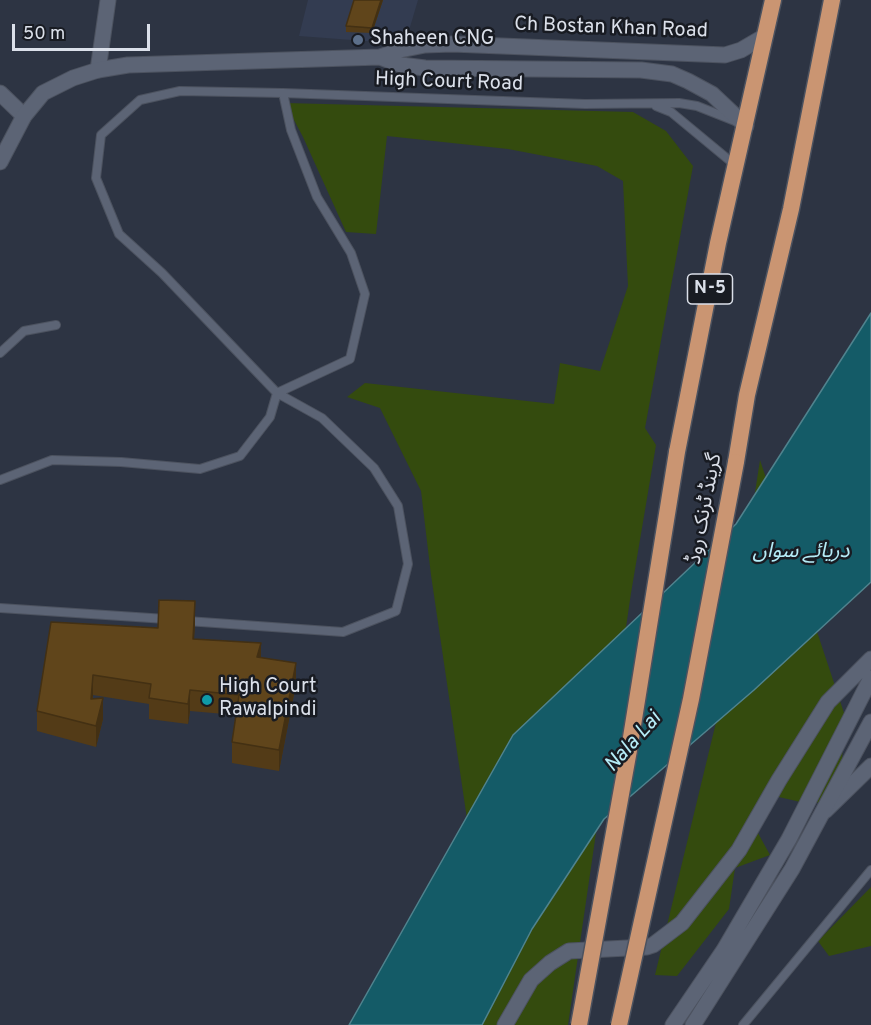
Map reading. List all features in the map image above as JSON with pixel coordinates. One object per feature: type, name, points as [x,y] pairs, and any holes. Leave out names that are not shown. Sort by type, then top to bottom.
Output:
[{"type":"highway","name":"گرینڈ ٹرنک روڈ","points":[[579,1025],[629,750],[677,452],[718,243],[773,0]]},
{"type":"highway","name":"گرینڈ ٹرنک روڈ","points":[[619,1025],[691,699],[747,395],[791,209],[832,0]]},
{"type":"street","points":[[98,70],[108,0]]},
{"type":"street","name":"Ch Bostan Khan Road","points":[[0,162],[24,116],[43,93],[73,78],[98,70],[128,66],[381,57],[425,45],[452,44],[725,55],[741,50],[765,36]]},
{"type":"street","name":"Ch Bostan Khan Road","points":[[381,57],[401,65],[425,68],[642,70],[672,74],[712,94],[746,126]]},
{"type":"street","points":[[0,93],[24,116]]},
{"type":"street","points":[[505,1025],[531,980],[550,963],[569,951],[647,947],[682,923],[739,850],[828,702],[871,659]]},
{"type":"street","points":[[673,1025],[724,950],[789,840],[871,678]]},
{"type":"street","points":[[693,1025],[792,869],[871,722]]},
{"type":"street","points":[[823,813],[871,766]]},
{"type":"lane","name":"High Court Road","points":[[0,608],[343,632],[396,612],[408,564],[398,506],[374,468],[322,418],[277,393],[162,273],[119,234],[96,178],[101,135],[140,100],[180,91],[585,104],[679,103],[697,106],[746,126]]},
{"type":"lane","points":[[0,480],[52,460],[121,462],[200,470],[240,456],[270,417],[277,393],[350,358],[365,294],[351,253],[317,197],[291,130],[283,93]]},
{"type":"lane","name":"High Court Road","points":[[652,104],[672,112],[736,167]]},
{"type":"lane","points":[[0,353],[24,331],[56,326]]},
{"type":"lane","points":[[743,1025],[871,870]]},
{"type":"shaded area","points":[[308,0],[418,0],[405,44],[299,36]]},
{"type":"green space","points":[[285,103],[633,112],[666,131],[693,166],[645,428],[656,445],[631,593],[568,1025],[467,1025],[490,975],[431,575],[421,491],[380,408],[347,397],[365,383],[554,404],[560,363],[600,371],[628,286],[623,181],[597,166],[508,149],[387,136],[376,234],[346,232]]},
{"type":"green space","points":[[760,460],[844,713],[838,799],[809,804],[766,794],[758,833],[770,855],[735,868],[729,909],[677,976],[655,975],[726,681]]},
{"type":"green space","points":[[871,887],[871,946],[829,956],[818,941]]},
{"type":"water","name":"دریائے سواں","points":[[871,313],[871,582],[754,690],[604,819],[532,929],[482,1025],[349,1025],[513,735],[736,524]]},
{"type":"building","points":[[354,0],[381,0],[372,28],[346,26]]},
{"type":"building","name":"High Court Rawalpindi","points":[[159,600],[195,601],[193,639],[261,643],[257,657],[296,663],[279,750],[232,742],[239,695],[190,690],[188,704],[149,698],[151,684],[93,675],[91,699],[103,698],[96,726],[37,711],[51,622],[158,628]]},
{"type":"place","name":"Shaheen CNG","points":[[358,40]]},
{"type":"place","name":"High Court Rawalpindi","points":[[207,700]]},
{"type":"water label","name":"Nala Lai","points":[[634,743]]}]
